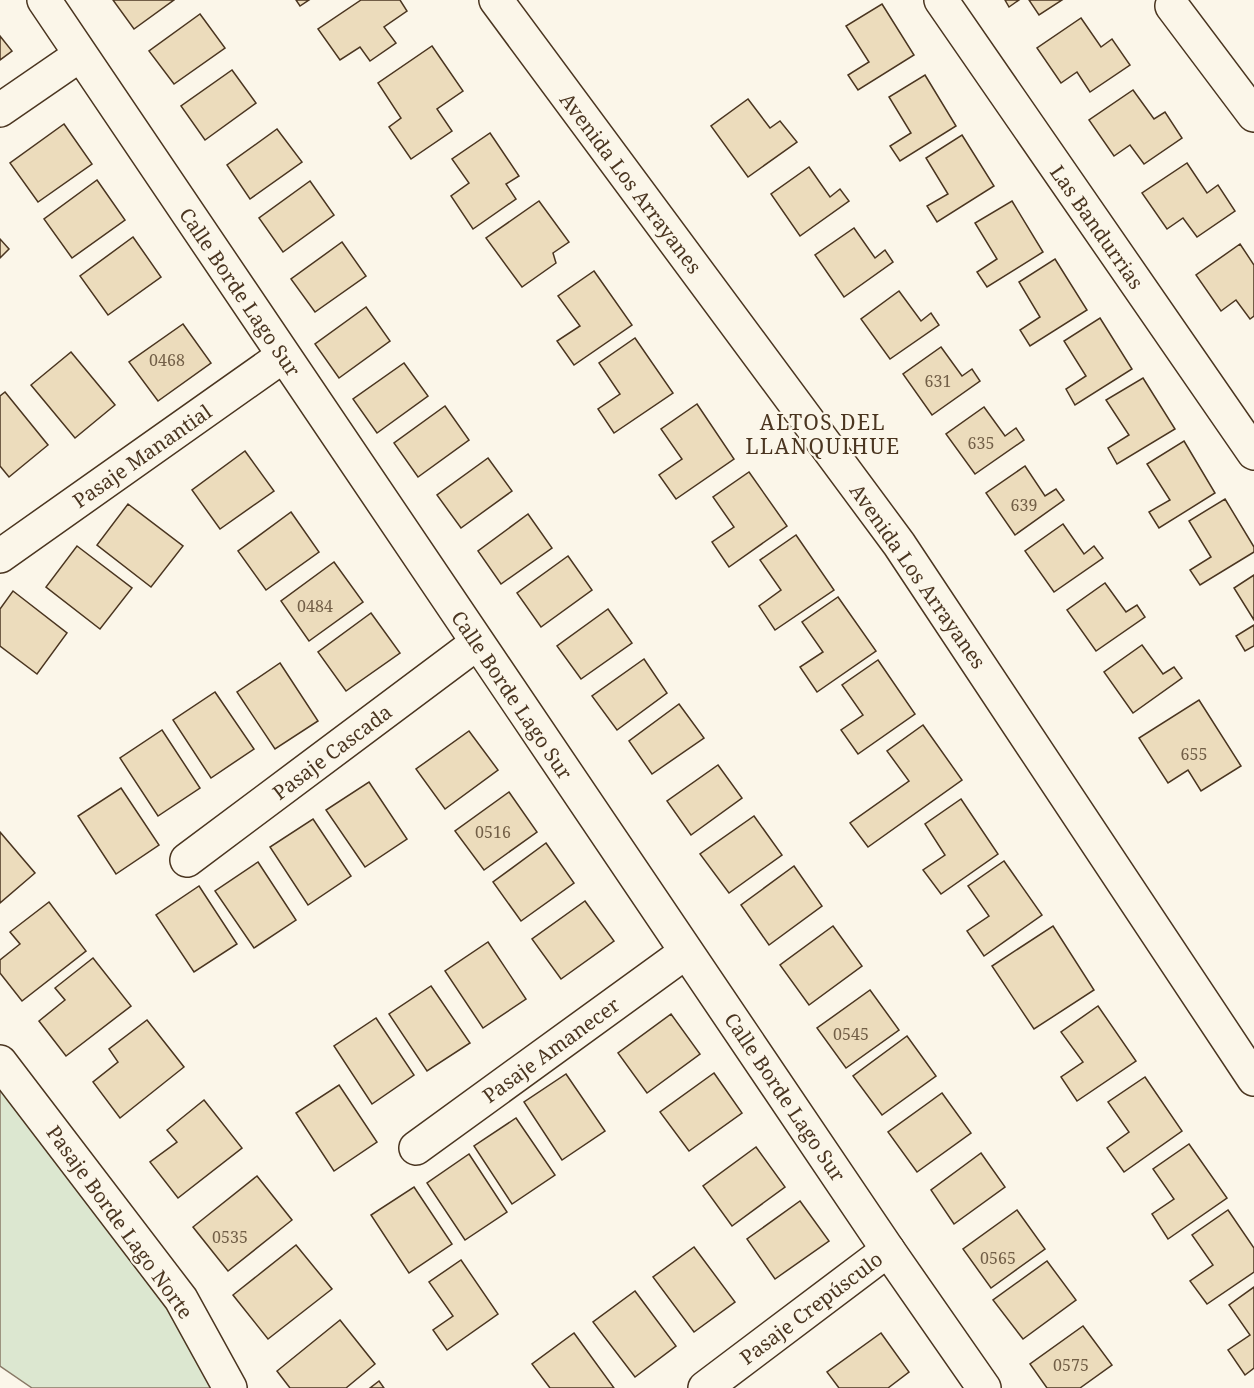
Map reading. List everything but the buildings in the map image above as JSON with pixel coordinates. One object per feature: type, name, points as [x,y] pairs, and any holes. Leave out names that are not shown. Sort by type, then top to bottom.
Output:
[{"type":"street","name":"Calle Borde Lago Sur","points":[[44,0],[686,952],[984,1388]]},
{"type":"street","name":"Avenida Los Arrayanes","points":[[496,0],[899,544],[1253,1076]]},
{"type":"street","name":"Las Bandurrias","points":[[941,0],[1254,453]]},
{"type":"street","points":[[1172,6],[1254,115]]},
{"type":"street","points":[[0,110],[80,55]]},
{"type":"street","name":"Pasaje Manantial","points":[[0,556],[283,356]]},
{"type":"street","name":"Pasaje Cascada","points":[[187,860],[477,643]]},
{"type":"street","name":"Pasaje Amanecer","points":[[416,1148],[686,952]]},
{"type":"street","name":"Pasaje Borde Lago Norte","points":[[0,1062],[181,1299],[230,1388]]},
{"type":"street","name":"Pasaje Crepúsculo","points":[[705,1388],[888,1250]]},
{"type":"green space","points":[[0,1085],[169,1307],[213,1388],[32,1388],[0,1366]]},
{"type":"district","name":"ALTOS DEL LLANQUIHUE","points":[[823,434]]}]
